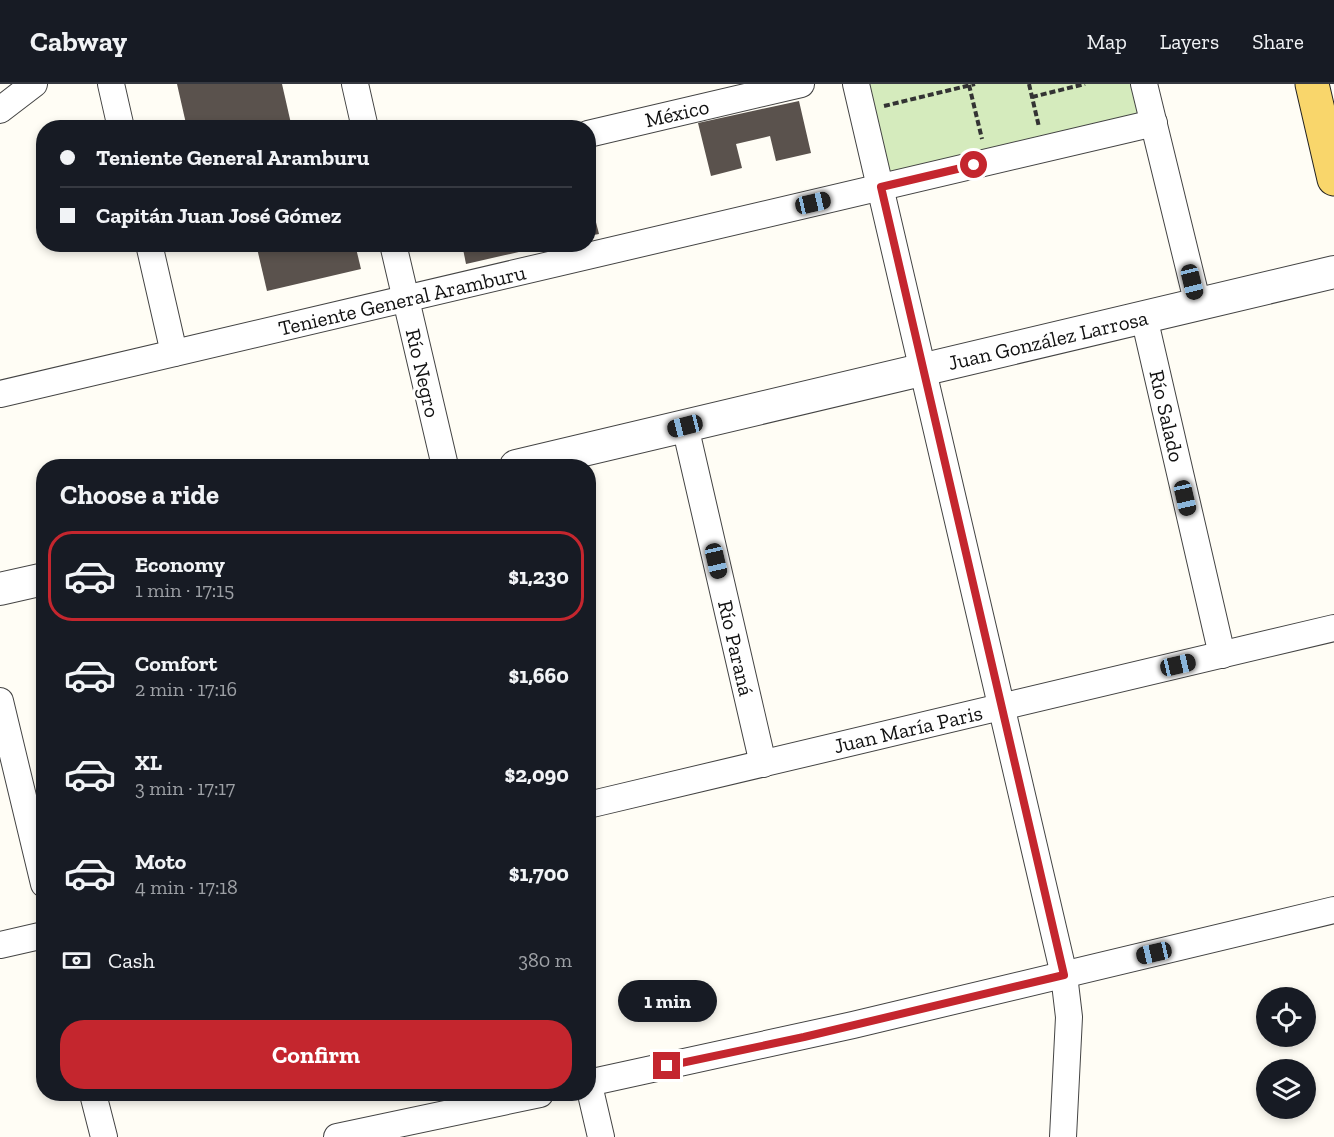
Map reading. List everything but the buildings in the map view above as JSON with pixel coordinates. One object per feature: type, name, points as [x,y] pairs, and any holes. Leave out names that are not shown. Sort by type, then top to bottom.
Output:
[{"type":"main road","points":[[1312,84],[1334,179]]},
{"type":"street","points":[[0,110],[34,84]]},
{"type":"street","points":[[111,84],[119,120]]},
{"type":"street","points":[[355,84],[363,120]]},
{"type":"street","name":"México","points":[[596,132],[801,84]]},
{"type":"street","points":[[856,84],[1064,975],[1069,1028],[1063,1137]]},
{"type":"street","points":[[1144,84],[1198,305]]},
{"type":"street","name":"Teniente General Aramburu","points":[[0,394],[1154,123]]},
{"type":"street","points":[[151,252],[174,353]]},
{"type":"street","name":"Río Negro","points":[[395,252],[444,459]]},
{"type":"street","name":"Juan González Larrosa","points":[[546,459],[1334,272]]},
{"type":"street","name":"Río Salado","points":[[1144,317],[1222,655]]},
{"type":"street","name":"Río Paraná","points":[[685,426],[763,764]]},
{"type":"street","points":[[0,589],[36,581]]},
{"type":"street","name":"Juan María Paris","points":[[596,803],[1334,628]]},
{"type":"street","points":[[0,701],[36,851]]},
{"type":"street","points":[[596,1080],[804,1037],[1334,910]]},
{"type":"street","points":[[0,945],[36,937]]},
{"type":"street","points":[[95,1101],[104,1137]]},
{"type":"street","points":[[336,1137],[507,1101]]},
{"type":"street","points":[[592,1101],[601,1137]]},
{"type":"path","points":[[880,107],[975,84]]},
{"type":"path","points":[[1029,84],[1039,128]]},
{"type":"path","points":[[1032,97],[1085,84]]},
{"type":"path","points":[[969,85],[982,141]]},
{"type":"green space","points":[[868,84],[1138,84],[1146,119],[889,179]]},
{"type":"route","points":[[667,1066],[804,1037],[1064,975],[881,187],[974,165]]}]
